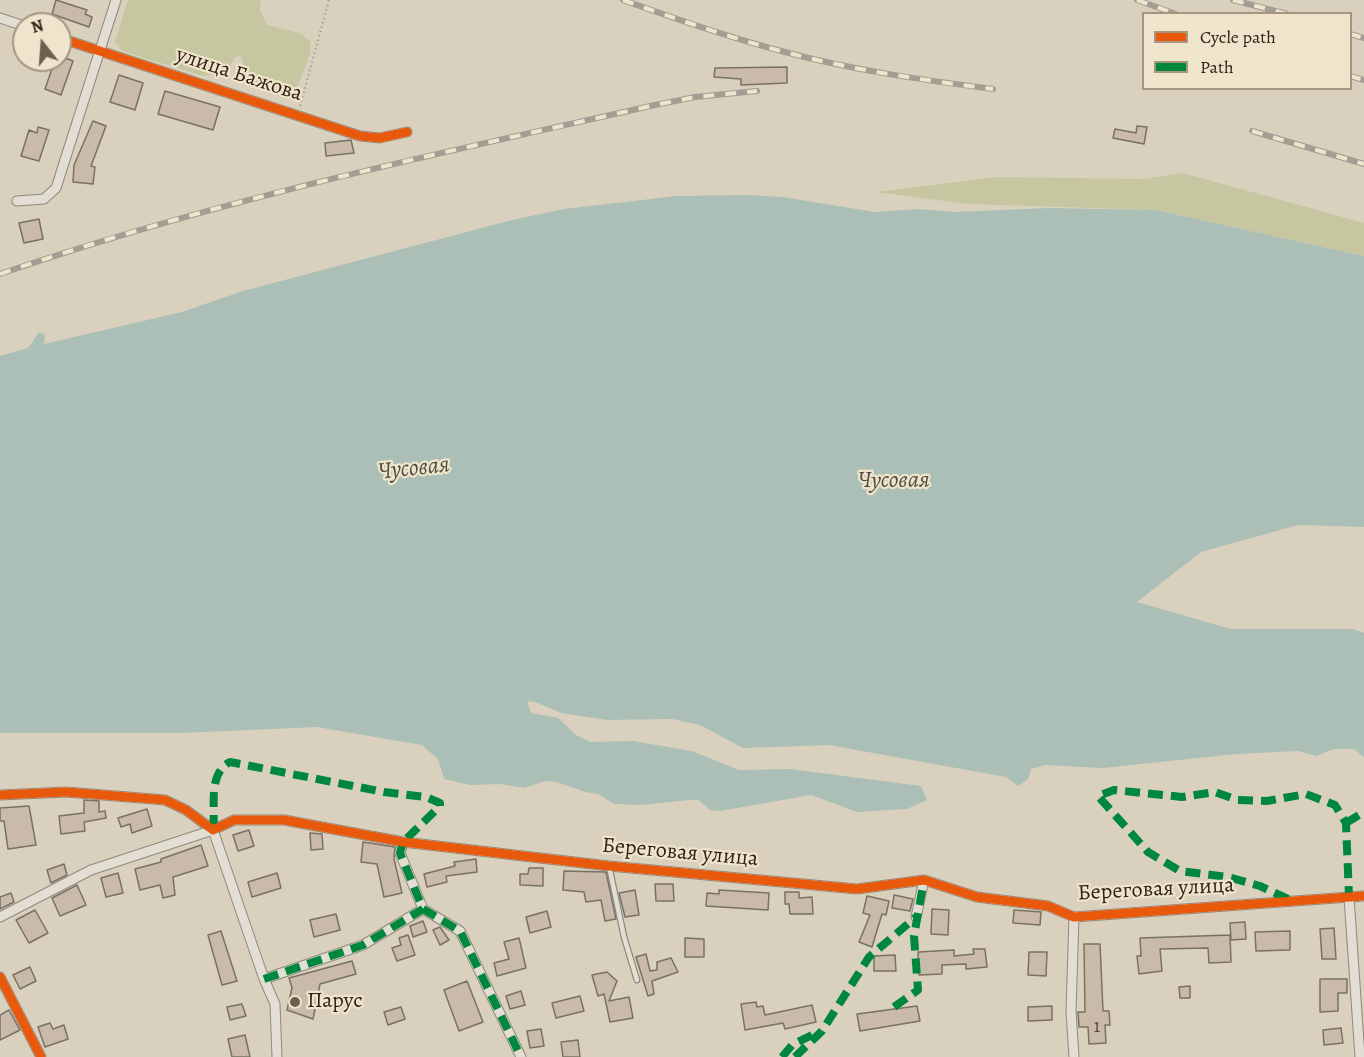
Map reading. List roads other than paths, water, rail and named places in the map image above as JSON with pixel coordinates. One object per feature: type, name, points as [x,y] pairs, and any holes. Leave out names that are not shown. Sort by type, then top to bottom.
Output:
[{"type":"street","points":[[17,201],[44,199],[56,188],[116,0]]},
{"type":"street","name":"улица Бажова","points":[[72,42],[360,136],[380,138],[407,132]]},
{"type":"street","points":[[0,795],[66,792],[165,800],[186,810],[213,830],[264,979],[275,1004],[277,1057]]},
{"type":"street","name":"Береговая улица","points":[[0,917],[91,870],[213,830],[234,820],[284,820],[403,842],[609,866],[857,889],[924,879],[977,897],[1048,906],[1074,917],[1364,896]]},
{"type":"street","points":[[403,842],[400,853],[423,909],[460,931],[521,1057]]},
{"type":"street","points":[[916,917],[924,879]]},
{"type":"street","points":[[1349,897],[1360,1057]]},
{"type":"street","points":[[264,979],[363,945],[423,909]]},
{"type":"street","points":[[1074,917],[1071,1011],[1074,1057]]},
{"type":"street","points":[[0,977],[40,1057]]},
{"type":"lane","points":[[609,866],[624,937],[637,980]]},
{"type":"water","name":"Чусовая","points":[[677,196],[783,197],[875,212],[918,209],[954,212],[1049,208],[1156,210],[1364,256],[1364,527],[1298,525],[1201,552],[1137,602],[1231,629],[1353,629],[1364,633],[1364,757],[1354,749],[1334,749],[1316,756],[1298,751],[1236,754],[1103,768],[1045,765],[1031,769],[1028,779],[1018,786],[1006,777],[829,745],[743,748],[700,725],[672,719],[607,720],[561,713],[527,701],[531,713],[558,718],[576,735],[591,742],[633,741],[692,751],[739,770],[790,769],[921,786],[927,800],[907,809],[857,812],[811,795],[720,811],[710,810],[698,800],[641,805],[614,804],[598,794],[557,782],[545,781],[524,788],[500,784],[470,785],[444,779],[438,759],[422,745],[317,727],[180,733],[0,733],[0,356],[28,348],[39,332],[45,335],[44,344],[182,312],[243,291],[512,220],[564,209]]},
{"type":"railway","points":[[623,0],[764,47],[888,74],[993,89]]},
{"type":"railway","points":[[1137,0],[1170,12]]},
{"type":"railway","points":[[1233,0],[1279,12]]},
{"type":"railway","points":[[1352,35],[1364,38]]},
{"type":"railway","points":[[1352,77],[1364,80]]},
{"type":"railway","points":[[0,274],[162,223],[325,180],[655,105],[695,97],[757,91]]},
{"type":"railway","points":[[1252,131],[1364,164]]},
{"type":"place","name":"Парус","points":[[295,1002]]}]
